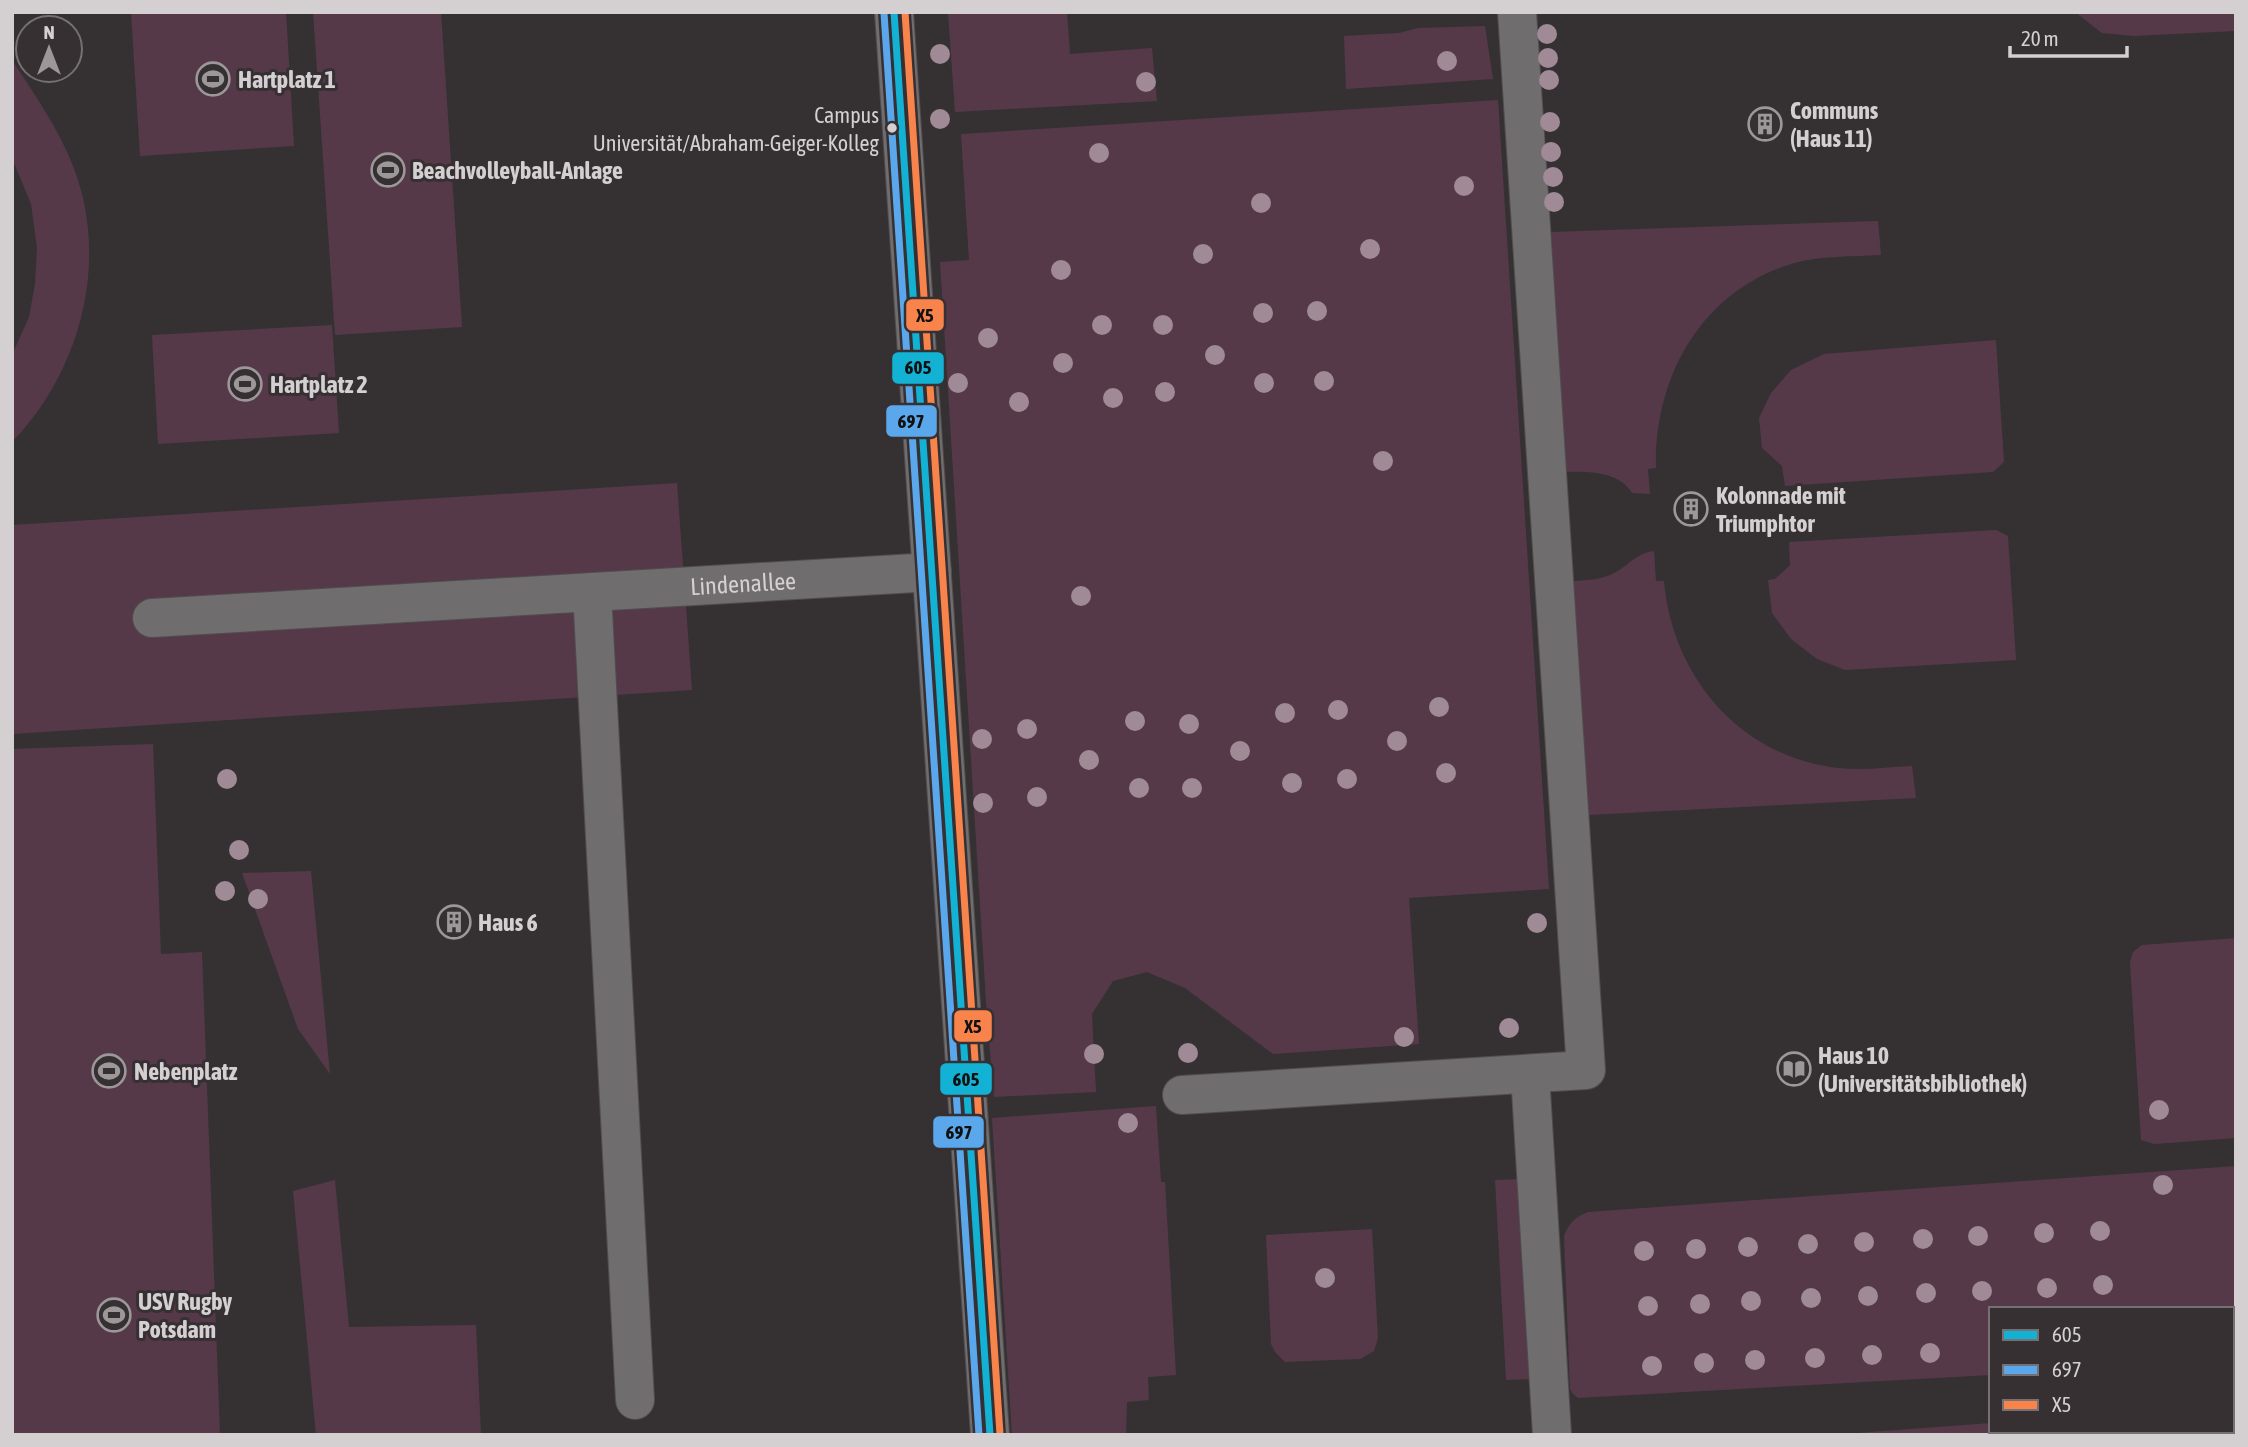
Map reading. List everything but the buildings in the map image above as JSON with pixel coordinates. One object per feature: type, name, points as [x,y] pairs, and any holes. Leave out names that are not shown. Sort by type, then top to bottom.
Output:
[{"type":"street","points":[[894,12],[990,1435]]},
{"type":"street","points":[[1182,1095],[1586,1070],[1517,12]]},
{"type":"street","name":"Lindenallee","points":[[152,618],[932,572]]},
{"type":"street","points":[[592,592],[635,1400]]},
{"type":"street","points":[[1530,1074],[1552,1435]]},
{"type":"shaded area","name":"Hartplatz 1","points":[[131,12],[286,12],[294,146],[140,156]]},
{"type":"shaded area","name":"Beachvolleyball-Anlage","points":[[313,12],[441,12],[462,327],[335,335]]},
{"type":"shaded area","points":[[948,12],[1067,12],[1070,54],[1152,48],[1157,101],[955,112]]},
{"type":"shaded area","points":[[2075,12],[2236,12],[2236,31],[2134,36],[2102,33]]},
{"type":"shaded area","points":[[1485,26],[1493,79],[1346,89],[1344,36],[1399,33],[1418,28]]},
{"type":"shaded area","points":[[12,60],[14,84],[28,84],[67,152],[84,202],[89,239],[88,276],[82,313],[71,348],[56,382],[36,414],[12,442],[12,355],[29,317],[35,284],[37,248],[31,204],[12,158]]},
{"type":"shaded area","points":[[1498,100],[1549,889],[1409,898],[1419,1044],[1273,1054],[1185,988],[1147,972],[1113,981],[1092,1014],[1096,1092],[994,1097],[940,262],[969,260],[961,134]]},
{"type":"shaded area","points":[[1878,221],[1881,255],[1825,258],[1791,264],[1759,277],[1732,295],[1708,317],[1689,342],[1674,371],[1658,434],[1656,468],[1648,469],[1650,494],[1632,493],[1611,476],[1565,472],[1550,232]]},
{"type":"shaded area","name":"Hartplatz 2","points":[[332,325],[339,433],[158,444],[152,335]]},
{"type":"shaded area","points":[[1996,340],[2004,462],[1993,472],[1785,486],[1782,466],[1762,448],[1759,418],[1771,393],[1791,370],[1824,354]]},
{"type":"shaded area","points":[[677,483],[692,690],[12,734],[12,525]]},
{"type":"shaded area","points":[[1996,530],[2008,536],[2016,660],[1845,670],[1817,659],[1791,639],[1772,613],[1768,580],[1775,579],[1790,565],[1789,542]]},
{"type":"shaded area","points":[[1654,551],[1656,581],[1664,581],[1670,616],[1681,649],[1697,679],[1717,706],[1742,729],[1771,748],[1803,761],[1847,769],[1912,766],[1916,798],[1589,815],[1573,581],[1605,577],[1638,556]]},
{"type":"shaded area","name":"Nebenplatz","points":[[153,744],[161,954],[202,952],[220,1435],[12,1435],[12,749]]},
{"type":"shaded area","points":[[311,871],[330,1074],[298,1029],[242,873]]},
{"type":"shaded area","points":[[2236,938],[2236,1138],[2154,1144],[2141,1140],[2130,962],[2133,952],[2142,945]]},
{"type":"shaded area","points":[[1156,1106],[1161,1182],[1165,1182],[1176,1375],[1148,1377],[1149,1400],[1127,1402],[1126,1435],[1012,1435],[992,1118]]},
{"type":"shaded area","points":[[2236,1166],[2236,1362],[2234,1307],[1989,1307],[1989,1375],[1578,1398],[1570,1389],[1564,1236],[1573,1221],[1588,1212]]},
{"type":"shaded area","points":[[1522,1179],[1534,1379],[1506,1380],[1495,1180]]},
{"type":"shaded area","points":[[335,1180],[349,1327],[476,1325],[481,1435],[316,1435],[293,1191]]},
{"type":"shaded area","points":[[1372,1229],[1378,1338],[1374,1351],[1360,1359],[1285,1362],[1271,1344],[1266,1235]]},
{"type":"shaded area","points":[[2236,1406],[2236,1435],[1830,1435],[1989,1423],[1989,1433],[2234,1433]]},
{"type":"transit line","name":"605","points":[[894,12],[990,1435]]},
{"type":"transit line","name":"X5","points":[[905,12],[1000,1434]]},
{"type":"transit line","name":"697","points":[[884,13],[979,1435]]},
{"type":"place","name":"Hartplatz 1","points":[[213,79]]},
{"type":"place","name":"Communs (Haus 11)","points":[[1765,124]]},
{"type":"place","name":"Campus Universität/Abraham-Geiger-Kolleg","points":[[892,128]]},
{"type":"place","name":"Beachvolleyball-Anlage","points":[[388,170]]},
{"type":"place","name":"Hartplatz 2","points":[[245,384]]},
{"type":"place","name":"Kolonnade mit Triumphtor","points":[[1691,509]]},
{"type":"place","name":"Haus 6","points":[[454,922]]},
{"type":"place","name":"Haus 10 (Universitätsbibliothek)","points":[[1794,1069]]},
{"type":"place","name":"Nebenplatz","points":[[109,1071]]},
{"type":"place","name":"USV Rugby Potsdam","points":[[114,1315]]}]
